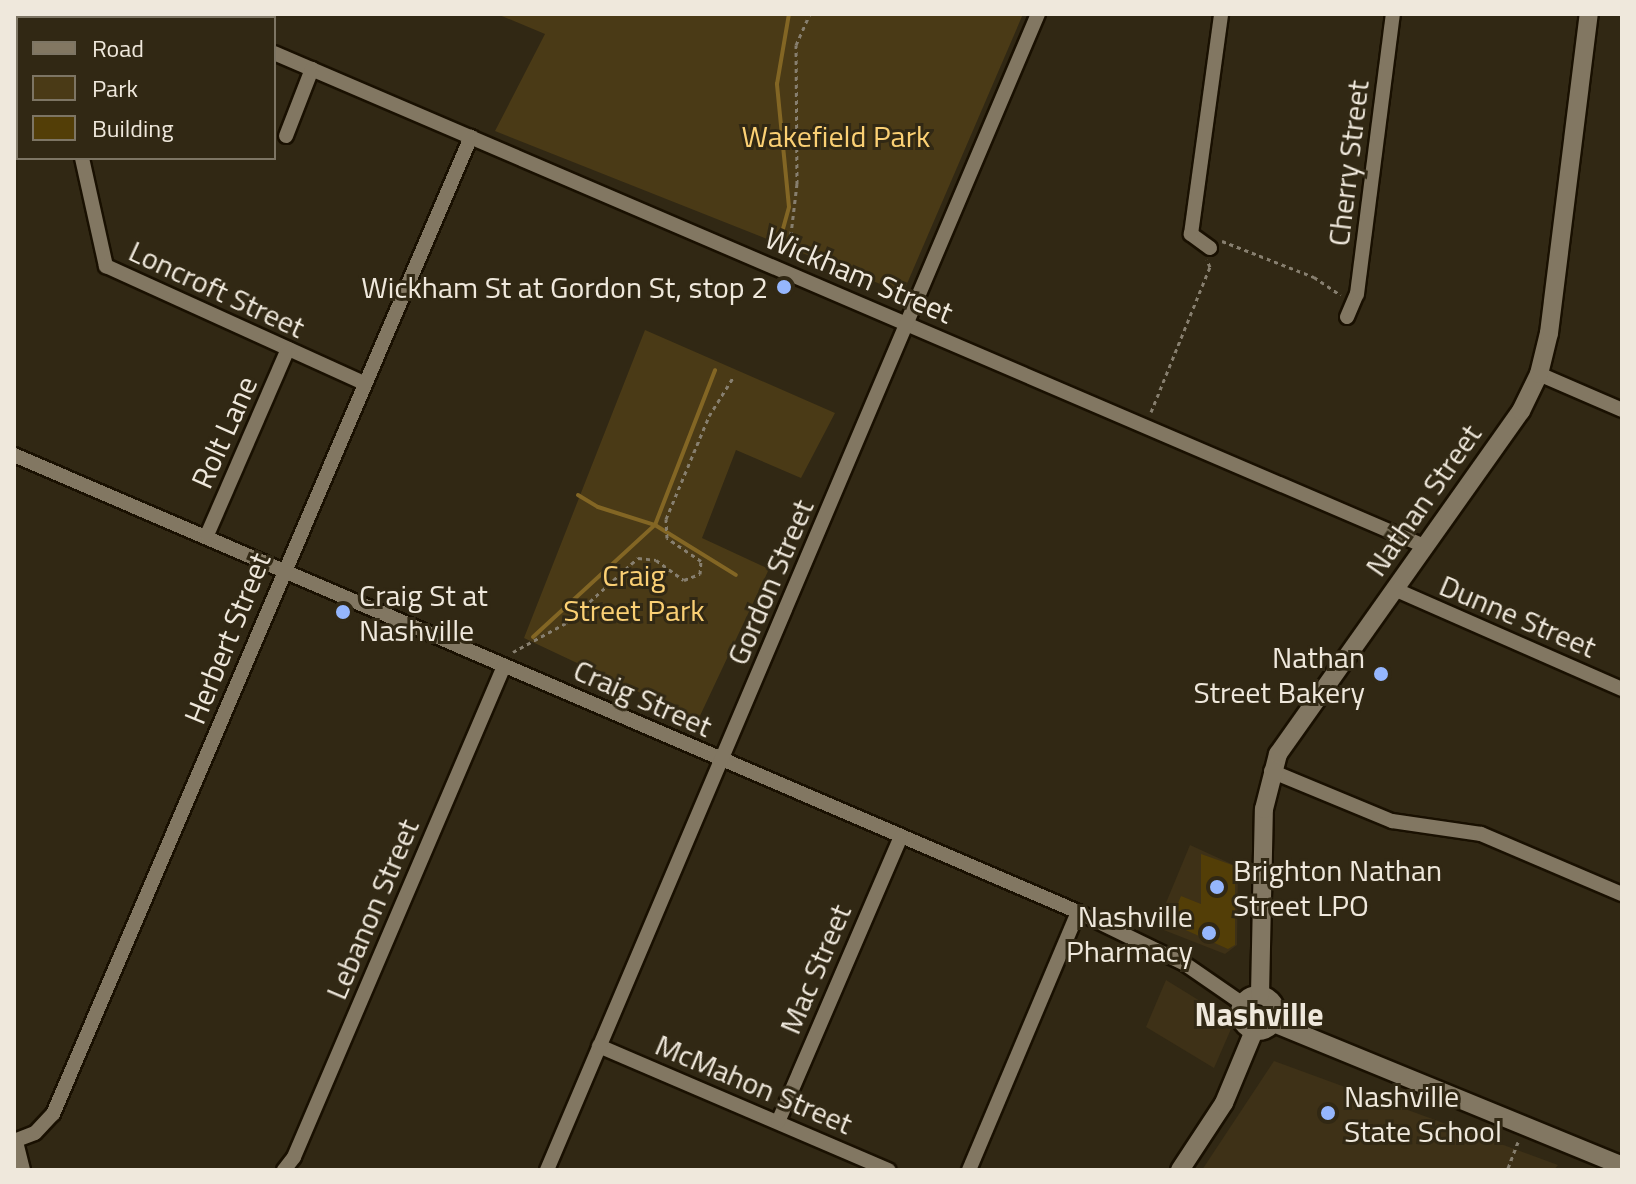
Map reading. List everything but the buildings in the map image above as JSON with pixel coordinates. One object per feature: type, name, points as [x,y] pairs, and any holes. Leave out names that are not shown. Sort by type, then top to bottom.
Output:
[{"type":"street","name":"Gordon Street","points":[[547,1170],[909,325],[1038,14]]},
{"type":"street","points":[[1210,248],[1191,234],[1221,14]]},
{"type":"street","name":"Cherry Street","points":[[1350,310],[1393,14]]},
{"type":"street","name":"Nathan Street","points":[[1251,1000],[1264,809],[1271,771],[1394,589],[1521,411],[1539,374],[1549,333],[1589,14]]},
{"type":"street","name":"Wickham Street","points":[[276,54],[1424,546]]},
{"type":"street","points":[[286,136],[312,69]]},
{"type":"street","name":"Herbert Street","points":[[14,1141],[35,1133],[53,1114],[471,137]]},
{"type":"street","name":"Loncroft Street","points":[[82,160],[106,266],[364,383]]},
{"type":"street","name":"Rolt Lane","points":[[207,535],[288,349]]},
{"type":"street","points":[[1539,374],[1622,410]]},
{"type":"street","name":"Craig Street","points":[[14,455],[207,535],[722,761],[1078,912],[1251,1000]]},
{"type":"street","name":"Dunne Street","points":[[1394,589],[1622,689]]},
{"type":"street","name":"Lebanon Street","points":[[284,1170],[294,1157],[504,666]]},
{"type":"street","points":[[1271,771],[1392,821],[1481,834],[1622,894]]},
{"type":"street","name":"Mac Street","points":[[778,1122],[901,837]]},
{"type":"street","points":[[969,1170],[1078,912]]},
{"type":"street","points":[[1254,1031],[1241,1020],[1251,1000],[1275,1005],[1274,1023]]},
{"type":"street","points":[[1180,1170],[1224,1103],[1254,1031],[1274,1023],[1622,1166]]},
{"type":"street","name":"McMahon Street","points":[[599,1046],[889,1170]]},
{"type":"street","points":[[14,1141],[21,1170]]},
{"type":"path","points":[[787,272],[797,184],[796,45],[810,14]]},
{"type":"path","points":[[1145,426],[1210,267],[1205,255],[1225,239],[1314,277],[1350,310]]},
{"type":"path","points":[[513,652],[566,623],[638,558],[656,560],[684,580],[700,574],[701,561],[667,538],[666,519],[709,416],[734,376]]},
{"type":"path","points":[[1508,1168],[1518,1142]]},
{"type":"shaded area","points":[[1190,845],[1238,867],[1237,945],[1225,954],[1156,927]]},
{"type":"shaded area","points":[[1166,980],[1234,1022],[1214,1068],[1146,1027]]},
{"type":"shaded area","name":"Nashville State School","points":[[1274,1061],[1558,1165],[1554,1170],[1202,1170]]},
{"type":"green space","name":"Wakefield Park","points":[[497,14],[1023,14],[903,293],[495,131],[545,34]]},
{"type":"green space","name":"Craig Street Park","points":[[645,330],[835,413],[801,478],[736,450],[702,538],[769,569],[698,720],[524,638]]},
{"type":"waterway","points":[[778,247],[789,207],[777,84],[789,14]]},
{"type":"waterway","points":[[533,637],[655,525],[715,370]]},
{"type":"waterway","points":[[578,495],[598,507],[655,525],[736,575]]},
{"type":"place","name":"Wickham St at Gordon St, stop 2","points":[[784,287]]},
{"type":"place","name":"Craig St at Nashville","points":[[343,612]]},
{"type":"place","name":"Nathan Street Bakery","points":[[1381,674]]},
{"type":"place","name":"Brighton Nathan Street LPO","points":[[1217,887]]},
{"type":"place","name":"Nashville Pharmacy","points":[[1209,933]]},
{"type":"place","name":"Nashville State School","points":[[1328,1113]]},
{"type":"district","name":"Nashville","points":[[1259,1014]]}]
